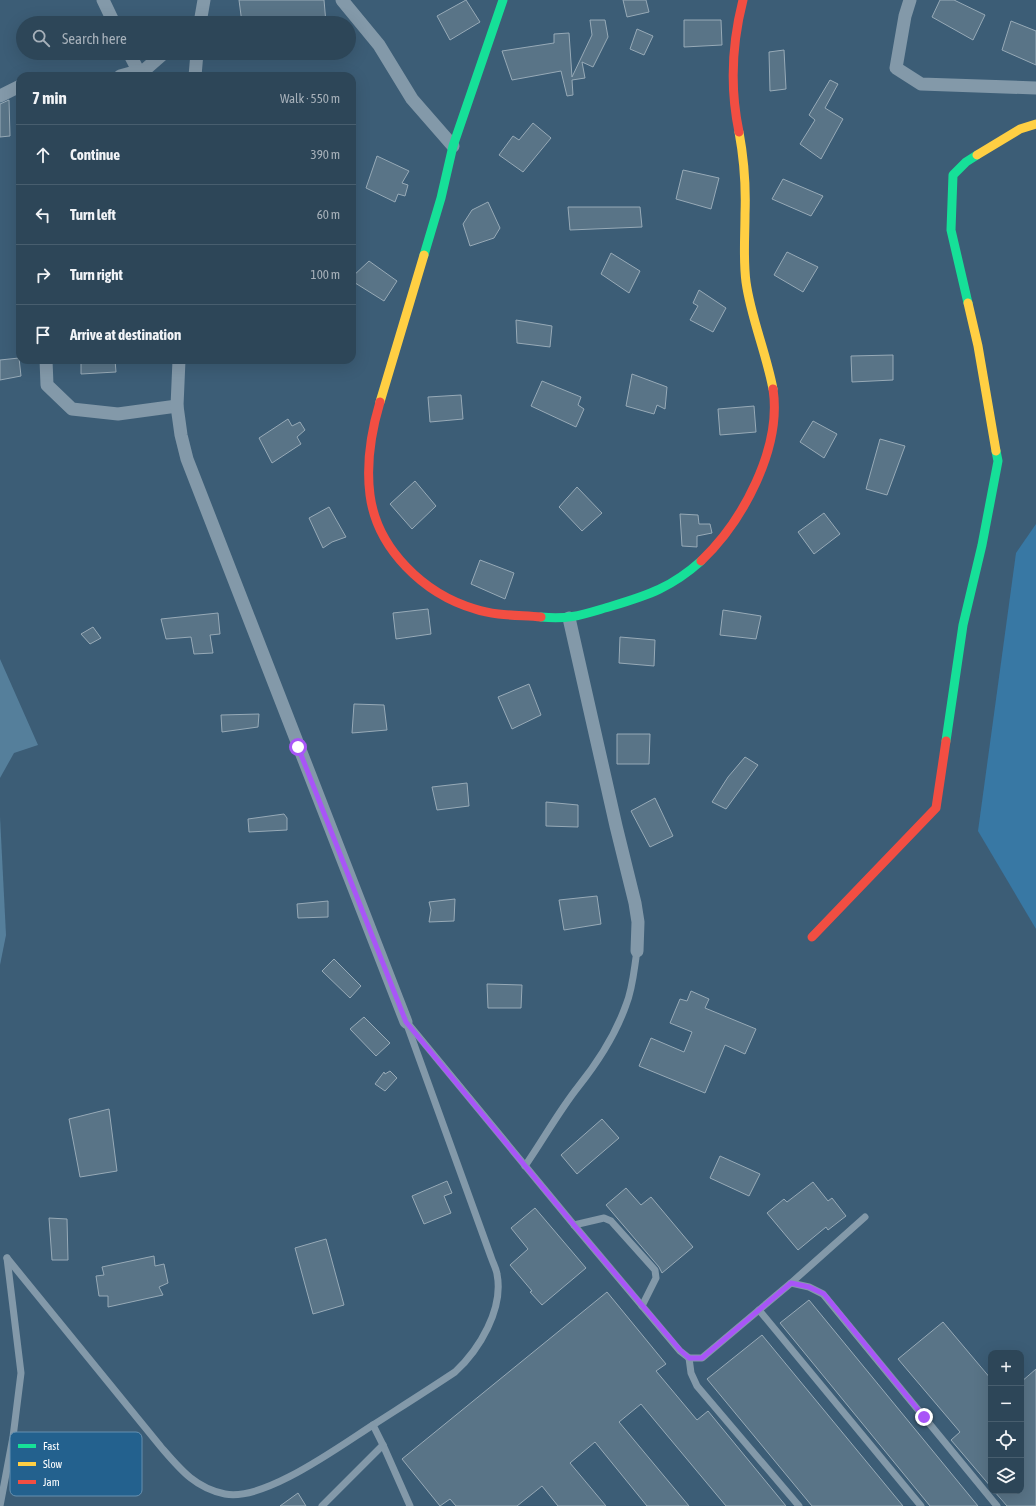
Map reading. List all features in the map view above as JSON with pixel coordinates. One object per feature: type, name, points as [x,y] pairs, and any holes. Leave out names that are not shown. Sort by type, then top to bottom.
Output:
[{"type":"street","points":[[103,0],[111,16]]},
{"type":"street","points":[[201,16],[204,0]]},
{"type":"street","points":[[342,0],[355,16]]},
{"type":"street","points":[[503,0],[453,146],[441,198],[373,430],[369,481],[372,507],[384,537],[399,562],[424,583],[442,595],[462,605],[486,612],[569,618],[642,597],[664,588],[680,578],[705,558],[720,542],[738,516],[767,453],[774,422],[774,400],[765,354],[748,297],[745,256],[746,210],[744,173],[742,149],[733,97],[737,22],[743,0]]},
{"type":"street","points":[[910,0],[905,16],[896,68],[921,84],[1036,88]]},
{"type":"street","points":[[356,17],[379,45],[412,99],[453,146]]},
{"type":"street","points":[[133,60],[139,72]]},
{"type":"street","points":[[142,72],[156,60]]},
{"type":"street","points":[[195,72],[196,60]]},
{"type":"street","points":[[0,96],[16,88]]},
{"type":"street","points":[[812,938],[936,808],[963,625],[982,545],[998,461],[978,346],[951,230],[953,175],[966,162],[1020,129],[1036,124]]},
{"type":"street","points":[[46,364],[47,385],[72,409],[118,414],[177,406]]},
{"type":"street","points":[[179,364],[177,406],[180,435],[187,459],[406,1022]]},
{"type":"street","points":[[569,618],[635,903],[638,922],[637,951]]},
{"type":"lane","points":[[525,1166],[578,1086],[591,1072],[609,1045],[627,1004],[632,987],[637,951]]},
{"type":"lane","points":[[406,1022],[642,1306],[680,1350],[689,1358],[691,1373],[697,1386],[800,1506]]},
{"type":"lane","points":[[14,1432],[21,1373],[7,1258],[184,1473],[199,1485],[227,1495],[258,1491],[295,1473],[332,1452],[455,1372],[467,1361],[483,1339],[496,1302],[497,1275],[406,1022]]},
{"type":"lane","points":[[689,1358],[702,1358],[791,1283],[865,1217]]},
{"type":"lane","points":[[574,1225],[604,1218],[611,1220],[655,1270],[656,1278],[642,1306]]},
{"type":"lane","points":[[791,1283],[809,1287],[824,1294],[997,1506]]},
{"type":"lane","points":[[759,1310],[921,1506]]},
{"type":"lane","points":[[372,1425],[383,1445],[410,1506]]},
{"type":"lane","points":[[322,1506],[383,1445]]},
{"type":"lane","points":[[0,1506],[10,1453]]},
{"type":"shaded area","points":[[1036,524],[1036,929],[978,831],[1016,553]]},
{"type":"shaded area","points":[[0,659],[38,745],[14,753],[0,778]]},
{"type":"shaded area","points":[[0,817],[6,935],[0,965]]},
{"type":"building","points":[[239,0],[324,0],[325,16],[241,16]]},
{"type":"building","points":[[466,0],[480,22],[450,40],[437,16]]},
{"type":"building","points":[[623,0],[646,0],[649,12],[627,17]]},
{"type":"building","points":[[940,0],[954,0],[985,15],[973,40],[932,17]]},
{"type":"building","points":[[590,20],[605,20],[608,37],[593,67],[582,62],[585,78],[572,80],[573,95],[567,96],[561,71],[512,80],[502,51],[554,43],[554,34],[569,33],[572,77],[592,35]]},
{"type":"building","points":[[684,20],[721,20],[722,45],[684,47]]},
{"type":"building","points":[[1011,21],[1036,31],[1036,65],[1002,50]]},
{"type":"building","points":[[637,29],[653,36],[644,55],[630,49]]},
{"type":"building","points":[[784,50],[786,89],[770,91],[769,52]]},
{"type":"building","points":[[830,80],[838,84],[825,108],[843,119],[821,159],[800,144],[815,120],[809,115]]},
{"type":"building","points":[[9,100],[10,136],[0,137],[0,104]]},
{"type":"building","points":[[533,123],[551,138],[523,172],[499,155],[513,136],[519,140]]},
{"type":"building","points":[[377,156],[409,171],[402,183],[408,185],[405,196],[398,194],[395,202],[366,188]]},
{"type":"building","points":[[683,170],[719,178],[711,209],[676,199]]},
{"type":"building","points":[[783,179],[823,196],[811,216],[772,199]]},
{"type":"building","points":[[488,202],[500,228],[494,238],[470,246],[463,224],[472,210]]},
{"type":"building","points":[[568,207],[640,207],[642,227],[570,230]]},
{"type":"building","points":[[787,252],[818,267],[803,292],[774,275]]},
{"type":"building","points":[[611,253],[640,271],[629,293],[601,274]]},
{"type":"building","points":[[369,261],[397,281],[384,301],[356,284],[356,273]]},
{"type":"building","points":[[699,290],[726,308],[713,332],[690,320],[698,306],[693,303]]},
{"type":"building","points":[[516,320],[552,326],[550,347],[517,343]]},
{"type":"building","points":[[893,355],[893,380],[852,382],[851,356]]},
{"type":"building","points":[[16,358],[16,364],[20,364],[21,376],[0,380],[0,360]]},
{"type":"building","points":[[81,364],[115,364],[116,372],[81,374]]},
{"type":"building","points":[[632,374],[667,387],[665,409],[657,405],[654,414],[626,406]]},
{"type":"building","points":[[542,381],[581,397],[578,405],[584,409],[576,427],[531,406]]},
{"type":"building","points":[[461,395],[463,419],[430,422],[428,397]]},
{"type":"building","points":[[754,406],[756,432],[720,435],[718,409]]},
{"type":"building","points":[[288,419],[292,426],[300,422],[305,430],[297,437],[301,444],[272,463],[259,438]]},
{"type":"building","points":[[813,421],[837,434],[824,458],[800,442]]},
{"type":"building","points":[[880,439],[905,446],[887,495],[866,489]]},
{"type":"building","points":[[415,481],[436,506],[412,529],[390,504]]},
{"type":"building","points":[[577,487],[602,513],[582,531],[559,507]]},
{"type":"building","points":[[329,507],[346,537],[332,542],[323,548],[309,518]]},
{"type":"building","points":[[824,513],[840,534],[814,554],[798,532]]},
{"type":"building","points":[[680,514],[698,515],[699,524],[710,524],[712,533],[697,536],[697,547],[682,546]]},
{"type":"building","points":[[480,560],[514,573],[505,599],[471,584]]},
{"type":"building","points":[[428,609],[431,634],[396,639],[393,613]]},
{"type":"building","points":[[723,610],[761,616],[756,639],[720,635]]},
{"type":"building","points":[[218,613],[220,634],[210,635],[213,653],[194,654],[191,637],[166,639],[161,619]]},
{"type":"building","points":[[93,627],[101,638],[90,644],[81,634]]},
{"type":"building","points":[[620,637],[655,640],[654,666],[619,663]]},
{"type":"building","points":[[529,684],[541,715],[512,729],[498,697]]},
{"type":"building","points":[[354,704],[384,705],[387,730],[352,733]]},
{"type":"building","points":[[259,714],[258,727],[222,732],[221,715]]},
{"type":"building","points":[[617,734],[650,734],[649,764],[617,764]]},
{"type":"building","points":[[745,757],[758,765],[726,809],[712,802],[728,777]]},
{"type":"building","points":[[467,783],[469,806],[437,810],[432,787]]},
{"type":"building","points":[[655,798],[673,836],[650,847],[631,811]]},
{"type":"building","points":[[546,802],[578,805],[578,827],[546,826]]},
{"type":"building","points":[[284,814],[287,818],[287,830],[249,832],[248,819]]},
{"type":"building","points":[[597,896],[601,924],[564,930],[559,900]]},
{"type":"building","points":[[455,899],[454,921],[429,922],[431,910],[429,902]]},
{"type":"building","points":[[328,901],[328,917],[298,918],[297,904]]},
{"type":"building","points":[[334,959],[361,986],[350,998],[322,971]]},
{"type":"building","points":[[487,984],[522,985],[521,1008],[488,1008]]},
{"type":"building","points":[[691,991],[709,999],[705,1008],[756,1029],[745,1054],[725,1045],[705,1093],[639,1066],[651,1038],[684,1052],[692,1032],[670,1023],[680,999],[687,1001]]},
{"type":"building","points":[[364,1017],[390,1043],[376,1056],[350,1029]]},
{"type":"building","points":[[390,1071],[397,1078],[385,1091],[375,1084],[384,1072],[385,1074]]},
{"type":"building","points":[[109,1109],[117,1171],[80,1177],[69,1119]]},
{"type":"building","points":[[602,1119],[619,1138],[577,1174],[561,1155]]},
{"type":"building","points":[[720,1156],[760,1174],[749,1196],[710,1178]]},
{"type":"building","points":[[447,1181],[452,1193],[444,1196],[451,1213],[424,1224],[412,1196]]},
{"type":"building","points":[[813,1182],[828,1201],[832,1198],[846,1216],[828,1230],[826,1227],[798,1250],[767,1213],[784,1199],[787,1202]]},
{"type":"building","points":[[626,1188],[641,1205],[651,1197],[693,1247],[662,1273],[659,1267],[606,1205]]},
{"type":"building","points":[[535,1208],[586,1268],[542,1305],[530,1292],[532,1291],[510,1265],[528,1249],[511,1228]]},
{"type":"building","points":[[49,1218],[67,1219],[68,1260],[52,1260]]},
{"type":"building","points":[[326,1239],[344,1305],[313,1314],[295,1248]]},
{"type":"building","points":[[154,1256],[155,1266],[164,1264],[168,1283],[159,1287],[163,1295],[108,1307],[108,1296],[99,1296],[96,1276],[104,1275],[102,1267]]},
{"type":"building","points":[[607,1292],[666,1364],[656,1371],[697,1420],[708,1411],[786,1506],[726,1506],[641,1404],[619,1422],[689,1506],[647,1506],[595,1442],[570,1463],[606,1506],[558,1506],[542,1486],[517,1506],[456,1506],[450,1499],[440,1506],[402,1459]]},
{"type":"building","points":[[809,1300],[978,1506],[930,1506],[780,1323]]},
{"type":"building","points":[[943,1322],[988,1375],[988,1483],[951,1440],[960,1432],[898,1359]]},
{"type":"building","points":[[762,1335],[903,1506],[812,1506],[707,1379]]},
{"type":"building","points":[[1036,1369],[1036,1506],[1007,1506],[997,1494],[1024,1494],[1024,1379]]},
{"type":"building","points":[[298,1493],[306,1506],[280,1506]]},
{"type":"traffic: fast","points":[[424,255],[441,198],[453,146],[503,0]]},
{"type":"traffic: fast","points":[[968,303],[951,230],[953,175],[966,162],[977,155]]},
{"type":"traffic: fast","points":[[946,741],[963,625],[982,545],[998,461],[996,451]]},
{"type":"traffic: fast","points":[[541,617],[561,618],[577,616],[649,594],[670,584],[701,561]]},
{"type":"traffic: slow","points":[[977,155],[1020,129],[1036,124]]},
{"type":"traffic: slow","points":[[739,132],[745,183],[744,256],[746,282],[751,309],[767,362],[773,389]]},
{"type":"traffic: slow","points":[[380,402],[424,255]]},
{"type":"traffic: slow","points":[[968,303],[978,346],[996,451]]},
{"type":"traffic: jam","points":[[739,132],[733,83],[736,33],[743,0]]},
{"type":"traffic: jam","points":[[701,561],[717,545],[731,526],[745,505],[756,482],[765,459],[771,435],[774,412],[773,389]]},
{"type":"traffic: jam","points":[[380,402],[370,448],[370,495],[374,515],[382,533],[393,551],[406,567],[421,581],[456,602],[491,613],[541,617]]},
{"type":"traffic: jam","points":[[812,937],[936,808],[946,741]]},
{"type":"route","points":[[298,747],[406,1022],[574,1225],[680,1350],[689,1358],[702,1358],[791,1283],[809,1287],[824,1294],[924,1417]]}]
